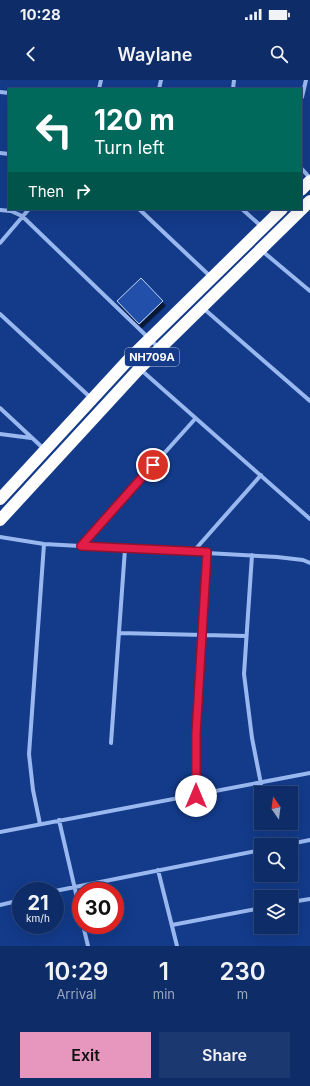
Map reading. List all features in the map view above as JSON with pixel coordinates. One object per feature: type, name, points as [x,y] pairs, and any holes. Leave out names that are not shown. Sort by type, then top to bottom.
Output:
[{"type":"highway","points":[[302,189],[310,181]]},
{"type":"highway","name":"NH709A","points":[[302,209],[310,201]]},
{"type":"highway","name":"NH709A","points":[[0,499],[44,449],[150,339],[281,210]]},
{"type":"highway","name":"NH709A","points":[[0,520],[140,369],[201,307],[301,210]]},
{"type":"street","points":[[302,97],[306,80]]},
{"type":"street","points":[[302,169],[310,178]]},
{"type":"street","points":[[0,210],[11,210],[22,216],[160,349]]},
{"type":"street","points":[[0,243],[28,210]]},
{"type":"street","points":[[140,210],[212,278]]},
{"type":"street","points":[[243,210],[262,228]]},
{"type":"street","points":[[260,250],[310,291]]},
{"type":"street","points":[[201,307],[310,402]]},
{"type":"street","points":[[0,314],[92,399]]},
{"type":"street","points":[[140,369],[310,519]]},
{"type":"street","points":[[0,408],[44,449]]},
{"type":"street","points":[[81,546],[195,419]]},
{"type":"street","points":[[0,434],[31,438]]},
{"type":"street","points":[[193,552],[261,475]]},
{"type":"street","points":[[0,537],[44,544],[252,555],[303,560],[310,563]]},
{"type":"street","points":[[40,824],[33,790],[29,754],[44,544]]},
{"type":"street","points":[[111,743],[125,549]]},
{"type":"street","points":[[196,796],[196,734],[207,552]]},
{"type":"street","points":[[252,555],[244,674],[246,697],[261,784]]},
{"type":"street","points":[[119,633],[246,636]]},
{"type":"street","points":[[0,832],[310,774]]},
{"type":"street","points":[[59,820],[73,882]]},
{"type":"street","points":[[298,842],[310,840]]},
{"type":"street","points":[[99,882],[254,851]]},
{"type":"street","points":[[158,870],[177,946]]},
{"type":"street","points":[[298,901],[310,899]]},
{"type":"street","points":[[0,905],[12,902]]},
{"type":"street","points":[[172,925],[254,909]]},
{"type":"street","points":[[85,934],[88,946]]},
{"type":"building","points":[[141,278],[163,301],[139,324],[117,301]]},
{"type":"route","points":[[153,465],[81,546],[207,552],[196,734],[196,796]]}]
